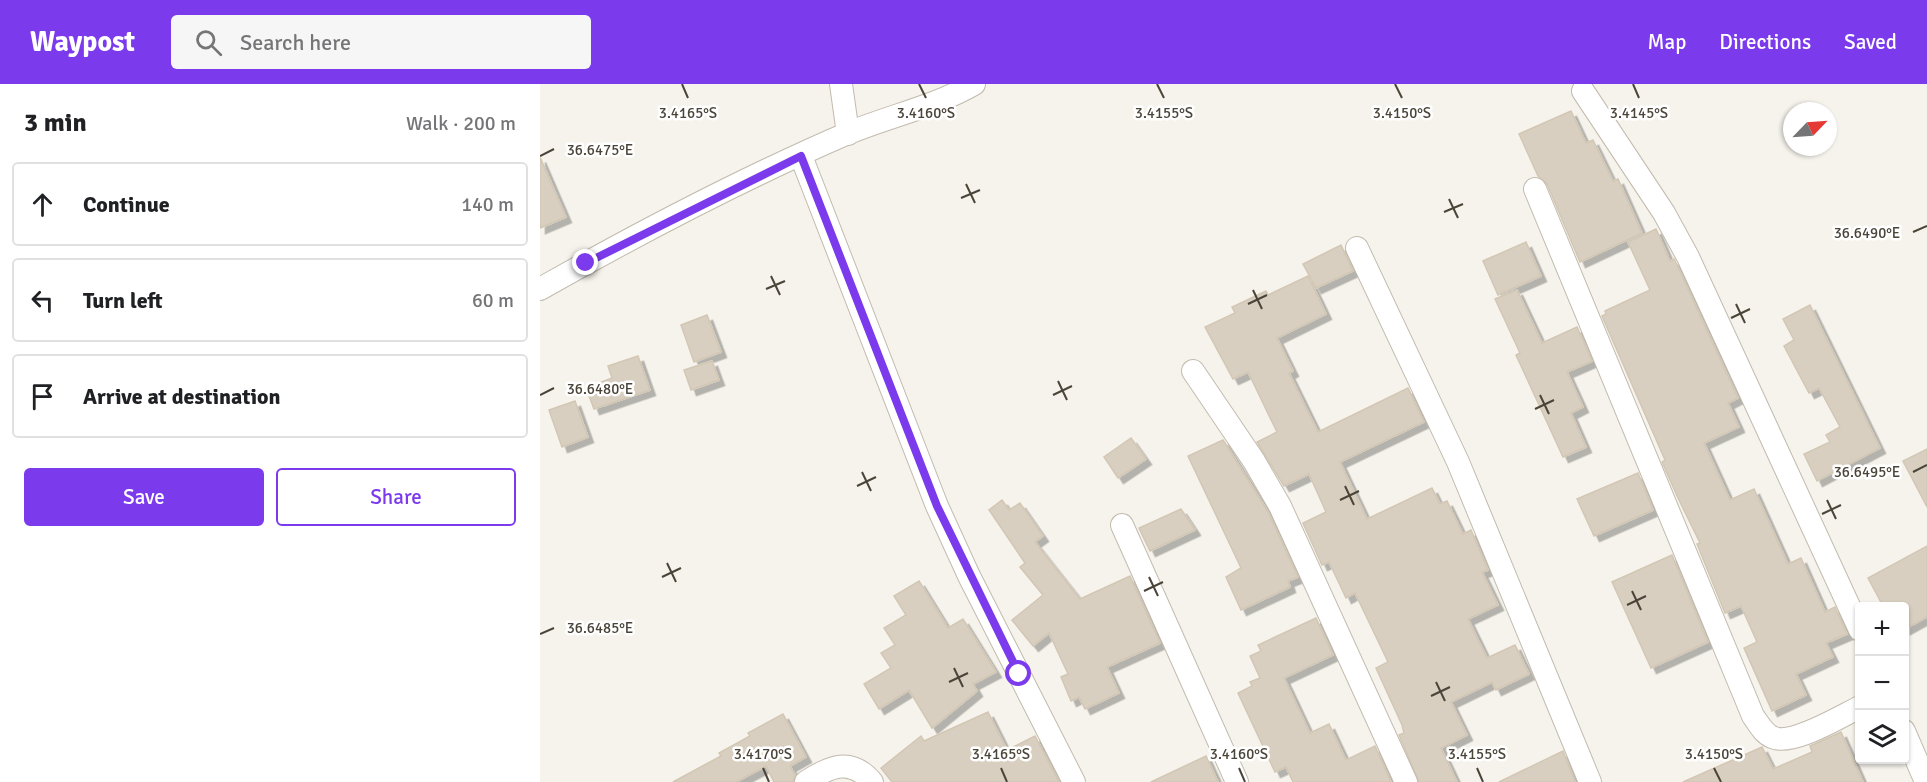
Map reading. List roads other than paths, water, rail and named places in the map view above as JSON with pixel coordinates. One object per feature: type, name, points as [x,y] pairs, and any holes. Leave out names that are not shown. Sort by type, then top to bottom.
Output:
[{"type":"street","points":[[841,84],[848,134]]},
{"type":"street","points":[[540,290],[656,226],[801,156],[848,134],[945,99],[974,84]]},
{"type":"street","points":[[1583,91],[1664,213],[1688,257],[1855,619]]},
{"type":"street","points":[[801,156],[937,506],[974,585],[1074,782]]},
{"type":"street","points":[[1535,189],[1753,716],[1764,731],[1774,738],[1784,740],[1797,737],[1855,709]]},
{"type":"street","points":[[1357,248],[1458,462],[1590,782]]},
{"type":"street","points":[[1193,371],[1254,461],[1280,506],[1406,782]]},
{"type":"street","points":[[1122,525],[1237,782]]},
{"type":"street","points":[[1909,741],[1926,782]]},
{"type":"street","points":[[806,782],[827,769],[841,765],[852,765],[873,782]]}]
